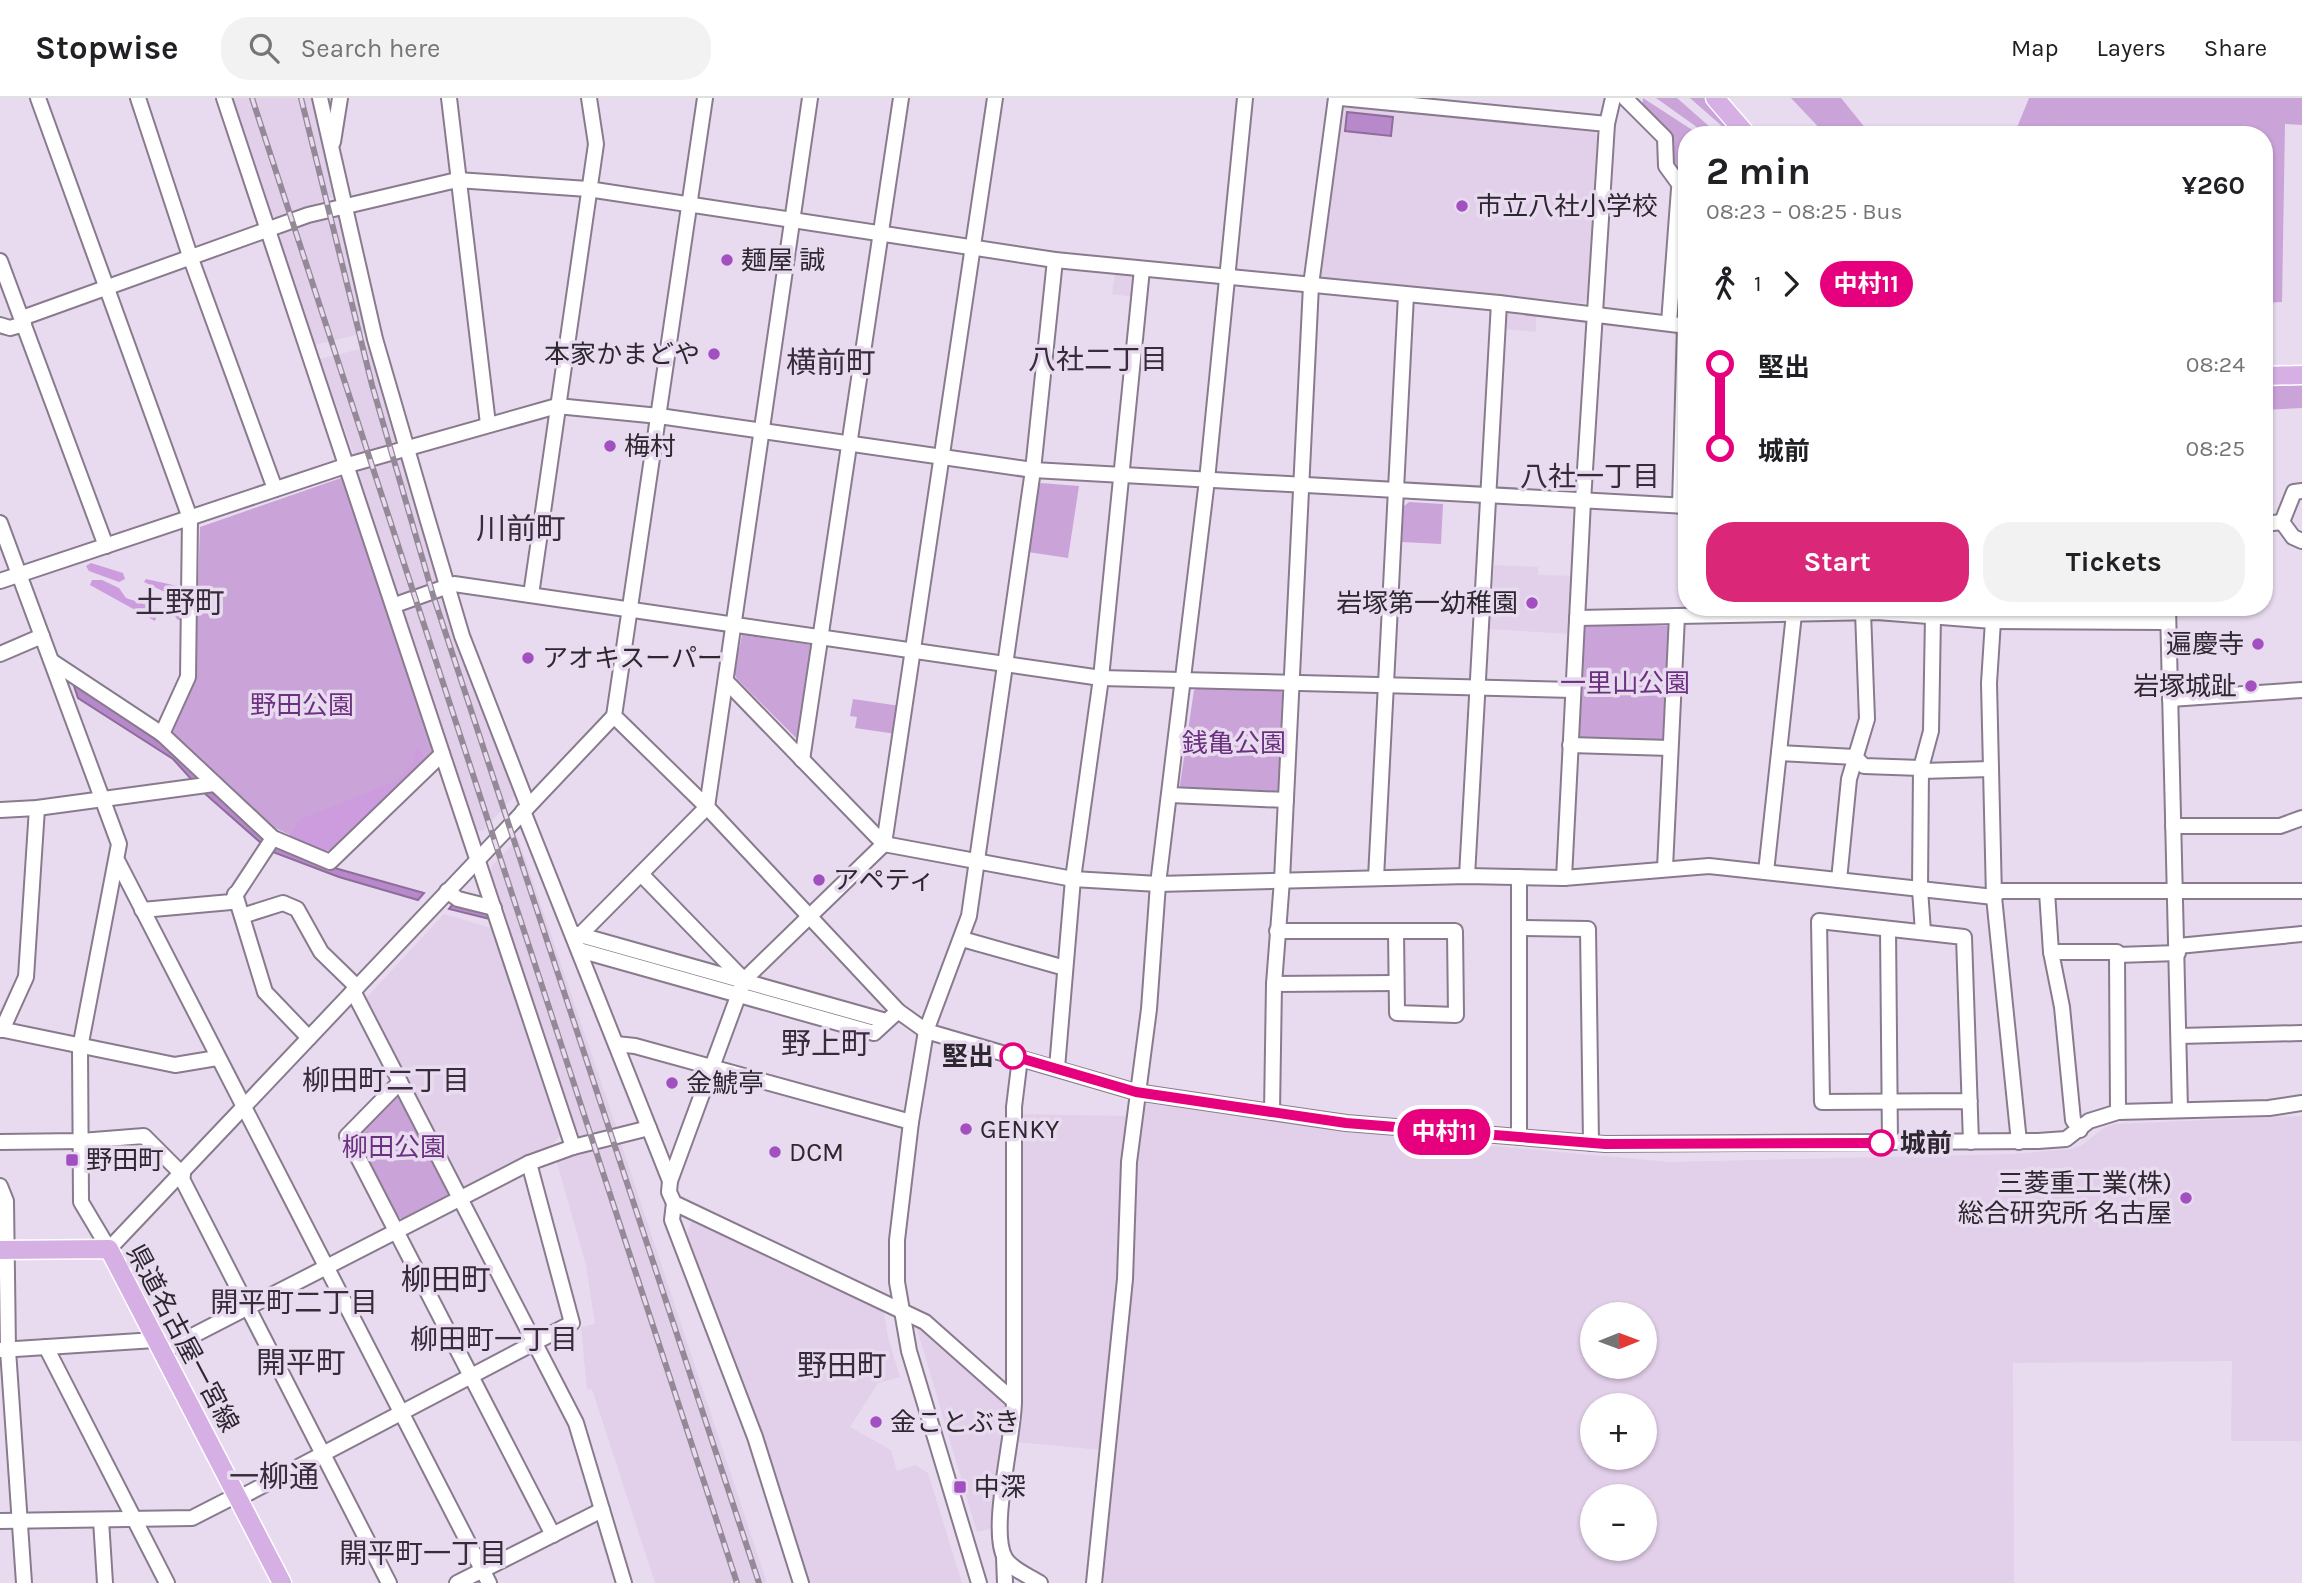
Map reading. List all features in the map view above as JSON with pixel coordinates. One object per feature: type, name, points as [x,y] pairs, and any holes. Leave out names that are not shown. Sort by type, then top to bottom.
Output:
[{"type":"main road","points":[[1714,98],[1739,126]]},
{"type":"main road","points":[[2273,376],[2302,375]]},
{"type":"main road","name":"県道名古屋一宮線","points":[[3,1250],[109,1249],[282,1583]]},
{"type":"street","points":[[38,98],[190,518],[188,677],[162,734]]},
{"type":"street","points":[[138,98],[190,256],[275,489]]},
{"type":"street","points":[[224,98],[395,605],[573,1147]]},
{"type":"street","points":[[320,98],[375,339],[463,636],[525,808],[577,934],[579,950],[670,1181]]},
{"type":"street","points":[[332,150],[340,98]]},
{"type":"street","points":[[449,98],[488,424]]},
{"type":"street","points":[[531,595],[587,189],[596,144],[589,98]]},
{"type":"street","points":[[0,523],[120,844],[80,1048],[81,1202],[109,1249],[182,1176],[614,716],[705,98]]},
{"type":"street","points":[[577,934],[707,807],[759,430],[810,98]]},
{"type":"street","points":[[803,760],[901,98]]},
{"type":"street","points":[[801,1583],[755,1437],[672,1220],[674,1203],[669,1192],[670,1181],[741,988],[809,916],[884,844],[995,98]]},
{"type":"street","points":[[1094,1583],[1125,1279],[1129,1162],[1136,1092],[1149,1009],[1158,884],[1185,682],[1245,98]]},
{"type":"street","points":[[1272,1112],[1274,984],[1282,880],[1311,285],[1338,98],[1419,102],[1494,114],[1607,124]]},
{"type":"street","points":[[1494,114],[1496,98]]},
{"type":"street","points":[[1564,878],[1583,501],[1607,124],[1613,98]]},
{"type":"street","points":[[1625,98],[1665,138],[1666,166],[1678,184]]},
{"type":"street","points":[[0,325],[10,328],[107,286],[268,228],[344,205],[457,180],[587,189],[689,207],[1055,260],[1499,303],[1678,325]]},
{"type":"street","points":[[1669,323],[1678,238]]},
{"type":"street","points":[[979,1583],[909,1351],[900,1308],[897,1240],[911,1122],[926,1031],[962,939],[977,861],[1033,470],[1055,260]]},
{"type":"street","points":[[0,261],[106,545]]},
{"type":"street","points":[[1057,1068],[1073,879],[1101,678],[1142,269]]},
{"type":"street","points":[[1376,878],[1406,296]]},
{"type":"street","points":[[1467,876],[1499,303]]},
{"type":"street","points":[[0,581],[348,465],[557,406],[659,416],[1033,470],[1678,506]]},
{"type":"street","points":[[2282,522],[2294,492],[2302,491]]},
{"type":"street","points":[[2273,523],[2282,522]]},
{"type":"street","points":[[2282,522],[2293,537],[2302,541]]},
{"type":"street","points":[[395,605],[454,584],[1006,667],[1101,678],[1386,688],[1573,690]]},
{"type":"street","points":[[1577,618],[1677,616],[1665,868]]},
{"type":"street","points":[[1766,872],[1794,616]]},
{"type":"street","points":[[1839,880],[1849,779],[1867,719],[1863,616]]},
{"type":"street","points":[[1923,932],[1920,889],[1921,769],[1931,731],[1926,616]]},
{"type":"street","points":[[1951,616],[1993,621],[2117,616]]},
{"type":"street","points":[[2167,616],[2178,950],[2180,1110]]},
{"type":"street","points":[[1993,621],[1989,683],[1994,897],[2019,1142]]},
{"type":"street","points":[[0,652],[42,636]]},
{"type":"street","points":[[53,663],[162,734],[206,785],[270,842],[330,862],[442,754]]},
{"type":"street","points":[[726,681],[884,844],[1073,879],[1158,884],[1467,876],[1564,878],[1709,866],[1994,897]]},
{"type":"street","points":[[2170,699],[2302,690]]},
{"type":"street","points":[[614,716],[707,807],[898,1011],[926,1031],[1136,1092],[1346,1123],[1519,1138],[1663,1146],[2019,1142],[2066,1139],[2101,1116],[2118,1112],[2269,1108],[2302,1103]]},
{"type":"street","points":[[1570,745],[1670,748]]},
{"type":"street","points":[[1779,753],[1855,757],[1864,766],[1991,769]]},
{"type":"street","points":[[0,810],[37,808],[206,785]]},
{"type":"street","points":[[1170,795],[1286,800]]},
{"type":"street","points":[[37,808],[26,977],[1,1029],[80,1048],[175,1065],[217,1058]]},
{"type":"street","points":[[2173,826],[2280,826],[2302,818]]},
{"type":"street","points":[[142,910],[231,902],[270,842]]},
{"type":"street","points":[[118,862],[243,1110],[486,1577]]},
{"type":"street","points":[[641,874],[741,988]]},
{"type":"street","points":[[1519,877],[1519,1138]]},
{"type":"street","points":[[447,891],[458,900],[494,908]]},
{"type":"street","points":[[1994,897],[1999,891],[2302,891]]},
{"type":"street","points":[[2047,892],[2051,952],[2062,1007],[2073,1120],[2080,1130]]},
{"type":"street","points":[[236,894],[265,992],[309,1038]]},
{"type":"street","points":[[242,916],[283,903],[297,909],[321,953],[355,989],[400,1082],[576,1423],[624,1583]]},
{"type":"street","points":[[1970,1101],[1822,1102],[1819,921],[1964,937],[1970,1101],[1971,1142]]},
{"type":"street","points":[[1519,928],[1588,929],[1591,1143]]},
{"type":"street","points":[[1888,929],[1889,1143]]},
{"type":"street","points":[[1278,931],[1396,931],[1455,931],[1456,1015],[1397,1013],[1396,931]]},
{"type":"street","points":[[577,934],[874,1033],[898,1011]]},
{"type":"street","points":[[2117,956],[2302,934]]},
{"type":"street","points":[[962,939],[1065,968]]},
{"type":"street","points":[[579,950],[741,988]]},
{"type":"street","points":[[2051,952],[2117,952],[2118,1112]]},
{"type":"street","points":[[1274,984],[1396,983]]},
{"type":"street","points":[[2179,1036],[2302,1033]]},
{"type":"street","points":[[616,1044],[635,1046],[911,1122]]},
{"type":"street","points":[[1005,1583],[1001,1544],[1001,1499],[1014,1425],[1014,1108],[1020,1058]]},
{"type":"street","points":[[400,1082],[347,1136],[553,1535]]},
{"type":"street","points":[[4,1350],[158,1346],[246,1308],[529,1163],[573,1147],[649,1128]]},
{"type":"street","points":[[0,1142],[81,1141],[144,1136],[182,1176],[246,1308],[324,1453],[389,1583]]},
{"type":"street","points":[[0,1521],[192,1518],[324,1453],[572,1323],[529,1163]]},
{"type":"street","points":[[0,1186],[6,1201],[3,1250],[4,1350],[24,1583]]},
{"type":"street","points":[[674,1203],[925,1322],[1014,1401]]},
{"type":"street","points":[[46,1347],[167,1583]]},
{"type":"street","points":[[457,1583],[486,1577],[553,1535],[602,1510]]},
{"type":"street","points":[[101,1520],[106,1583]]},
{"type":"street","points":[[1004,1557],[1040,1583]]},
{"type":"shaded area","points":[[233,98],[313,98],[333,197],[278,218],[273,216]]},
{"type":"shaded area","name":"市立八社小学校","points":[[1345,107],[1594,131],[1599,138],[1588,298],[1583,303],[1322,278],[1319,274],[1342,110]]},
{"type":"shaded area","points":[[1347,112],[1393,117],[1391,136],[1345,131]]},
{"type":"shaded area","points":[[337,214],[368,332],[315,345],[280,239],[282,233]]},
{"type":"shaded area","points":[[1115,273],[1132,275],[1135,279],[1133,297],[1112,294]]},
{"type":"shaded area","points":[[1509,312],[1536,314],[1536,332],[1504,329],[1504,316]]},
{"type":"shaded area","points":[[372,346],[397,438],[394,444],[354,455],[320,359]]},
{"type":"shaded area","points":[[397,457],[403,462],[437,579],[434,584],[400,596],[397,596],[358,475],[361,469]]},
{"type":"shaded area","points":[[91,563],[123,573],[125,579],[119,582],[89,571],[86,566]]},
{"type":"shaded area","name":"岩塚第一幼稚園","points":[[1494,565],[1538,567],[1538,575],[1574,576],[1570,634],[1490,629]]},
{"type":"shaded area","points":[[146,579],[182,587],[183,619],[178,620],[173,614],[175,597],[144,582]]},
{"type":"shaded area","points":[[92,580],[102,580],[119,588],[126,598],[159,609],[155,621],[90,585]]},
{"type":"shaded area","points":[[438,597],[443,599],[516,794],[483,831],[475,831],[452,757],[446,751],[402,610]]},
{"type":"shaded area","points":[[73,683],[184,759],[210,790],[260,834],[331,867],[424,893],[418,900],[339,877],[270,851],[202,791],[173,759],[78,698]]},
{"type":"shaded area","points":[[417,749],[421,749],[425,764],[331,850],[324,851],[289,836],[299,820],[398,780],[413,763]]},
{"type":"shaded area","points":[[518,838],[617,1129],[582,1139],[576,1137],[490,875],[491,867]]},
{"type":"shaded area","points":[[456,900],[490,909],[494,920],[449,909]]},
{"type":"shaded area","points":[[444,914],[498,930],[563,1133],[551,1146],[466,1188],[461,1187],[367,1006],[367,997]]},
{"type":"shaded area","points":[[1145,1103],[1406,1138],[1669,1162],[2012,1154],[2071,1149],[2082,1145],[2105,1127],[2116,1124],[2302,1116],[2302,1441],[2231,1441],[2232,1361],[2013,1363],[2014,1583],[1099,1583],[1106,1544],[1131,1280],[1135,1158]]},
{"type":"shaded area","points":[[1016,1114],[1131,1116],[1125,1142],[1120,1191],[1119,1282],[1101,1450],[1015,1442]]},
{"type":"shaded area","points":[[621,1143],[767,1583],[655,1583],[592,1389],[587,1390],[581,1327],[595,1324],[586,1265],[556,1159]]},
{"type":"shaded area","points":[[692,1218],[883,1307],[888,1337],[900,1377],[878,1383],[850,1427],[891,1450],[897,1471],[915,1465],[928,1473],[962,1583],[809,1583],[764,1447],[687,1236]]},
{"type":"shaded area","points":[[921,1324],[1011,1403],[997,1527],[977,1532],[917,1329]]},
{"type":"green space","points":[[1643,98],[1686,126],[1678,126],[1678,168],[1642,110]]},
{"type":"green space","points":[[1656,98],[1677,98],[1709,126],[1695,126]]},
{"type":"green space","points":[[1690,98],[1707,98],[1730,126],[1722,126]]},
{"type":"green space","points":[[1791,98],[1841,98],[1864,126],[1817,126]]},
{"type":"green space","points":[[2029,98],[2302,98],[2302,125],[2285,124],[2282,302],[2273,303],[2273,126],[2054,126],[2055,123],[2053,126],[2018,126]]},
{"type":"green space","points":[[2302,380],[2302,408],[2273,410],[2273,382]]},
{"type":"green space","name":"野田公園","points":[[341,478],[346,479],[434,751],[430,760],[331,850],[324,851],[273,827],[174,736],[172,728],[195,674],[200,527]]},
{"type":"green space","points":[[1041,483],[1079,486],[1068,558],[1028,552],[1038,486]]},
{"type":"green space","points":[[1409,502],[1443,504],[1441,544],[1402,542],[1403,507]]},
{"type":"green space","name":"一里山公園","points":[[1589,623],[1670,626],[1665,742],[1584,743],[1579,737],[1584,628]]},
{"type":"green space","points":[[742,635],[812,645],[801,734],[796,738],[737,679],[734,673]]},
{"type":"green space","name":"銭亀公園","points":[[1194,690],[1281,691],[1284,696],[1279,796],[1179,791]]},
{"type":"green space","points":[[853,699],[900,706],[896,734],[855,728],[857,717],[850,716]]},
{"type":"green space","name":"柳田公園","points":[[395,1094],[403,1096],[451,1191],[450,1196],[402,1219],[395,1215],[356,1141],[357,1134]]},
{"type":"railway","points":[[252,98],[737,1583]]},
{"type":"railway","points":[[301,98],[372,385],[433,595],[759,1583]]},
{"type":"bus line","name":"中村11","points":[[1013,1056],[1136,1092],[1346,1123],[1605,1144],[1663,1146],[1881,1143]]},
{"type":"place","name":"市立八社小学校","points":[[1462,206]]},
{"type":"place","name":"麺屋 誠","points":[[727,260]]},
{"type":"place","name":"本家かまどや","points":[[714,354]]},
{"type":"place","name":"梅村","points":[[610,446]]},
{"type":"place","name":"岩塚第一幼稚園","points":[[1532,603]]},
{"type":"place","name":"遍慶寺","points":[[2258,644]]},
{"type":"place","name":"アオキスーパー","points":[[528,658]]},
{"type":"place","name":"岩塚城趾","points":[[2251,686]]},
{"type":"place","name":"アペティ","points":[[819,880]]},
{"type":"place","name":"堅出","points":[[1013,1056]]},
{"type":"place","name":"金鯱亭","points":[[672,1083]]},
{"type":"place","name":"GENKY","points":[[966,1129]]},
{"type":"place","name":"城前","points":[[1881,1143]]},
{"type":"place","name":"DCM","points":[[775,1152]]},
{"type":"place","name":"野田町","points":[[72,1160]]},
{"type":"place","name":"三菱重工業(株) 総合研究所 名古屋","points":[[2186,1198]]},
{"type":"place","name":"金ことぶき","points":[[876,1422]]},
{"type":"place","name":"中深","points":[[960,1487]]},
{"type":"district","name":"八社二丁目","points":[[1098,359]]},
{"type":"district","name":"横前町","points":[[831,363]]},
{"type":"district","name":"八社一丁目","points":[[1590,476]]},
{"type":"district","name":"川前町","points":[[521,529]]},
{"type":"district","name":"土野町","points":[[180,603]]},
{"type":"district","name":"野上町","points":[[826,1044]]},
{"type":"district","name":"柳田町二丁目","points":[[386,1080]]},
{"type":"district","name":"柳田町","points":[[446,1280]]},
{"type":"district","name":"開平町二丁目","points":[[294,1302]]},
{"type":"district","name":"柳田町一丁目","points":[[494,1339]]},
{"type":"district","name":"開平町","points":[[301,1363]]},
{"type":"district","name":"野田町","points":[[842,1366]]},
{"type":"district","name":"一柳通","points":[[274,1477]]},
{"type":"district","name":"開平町一丁目","points":[[423,1553]]}]
